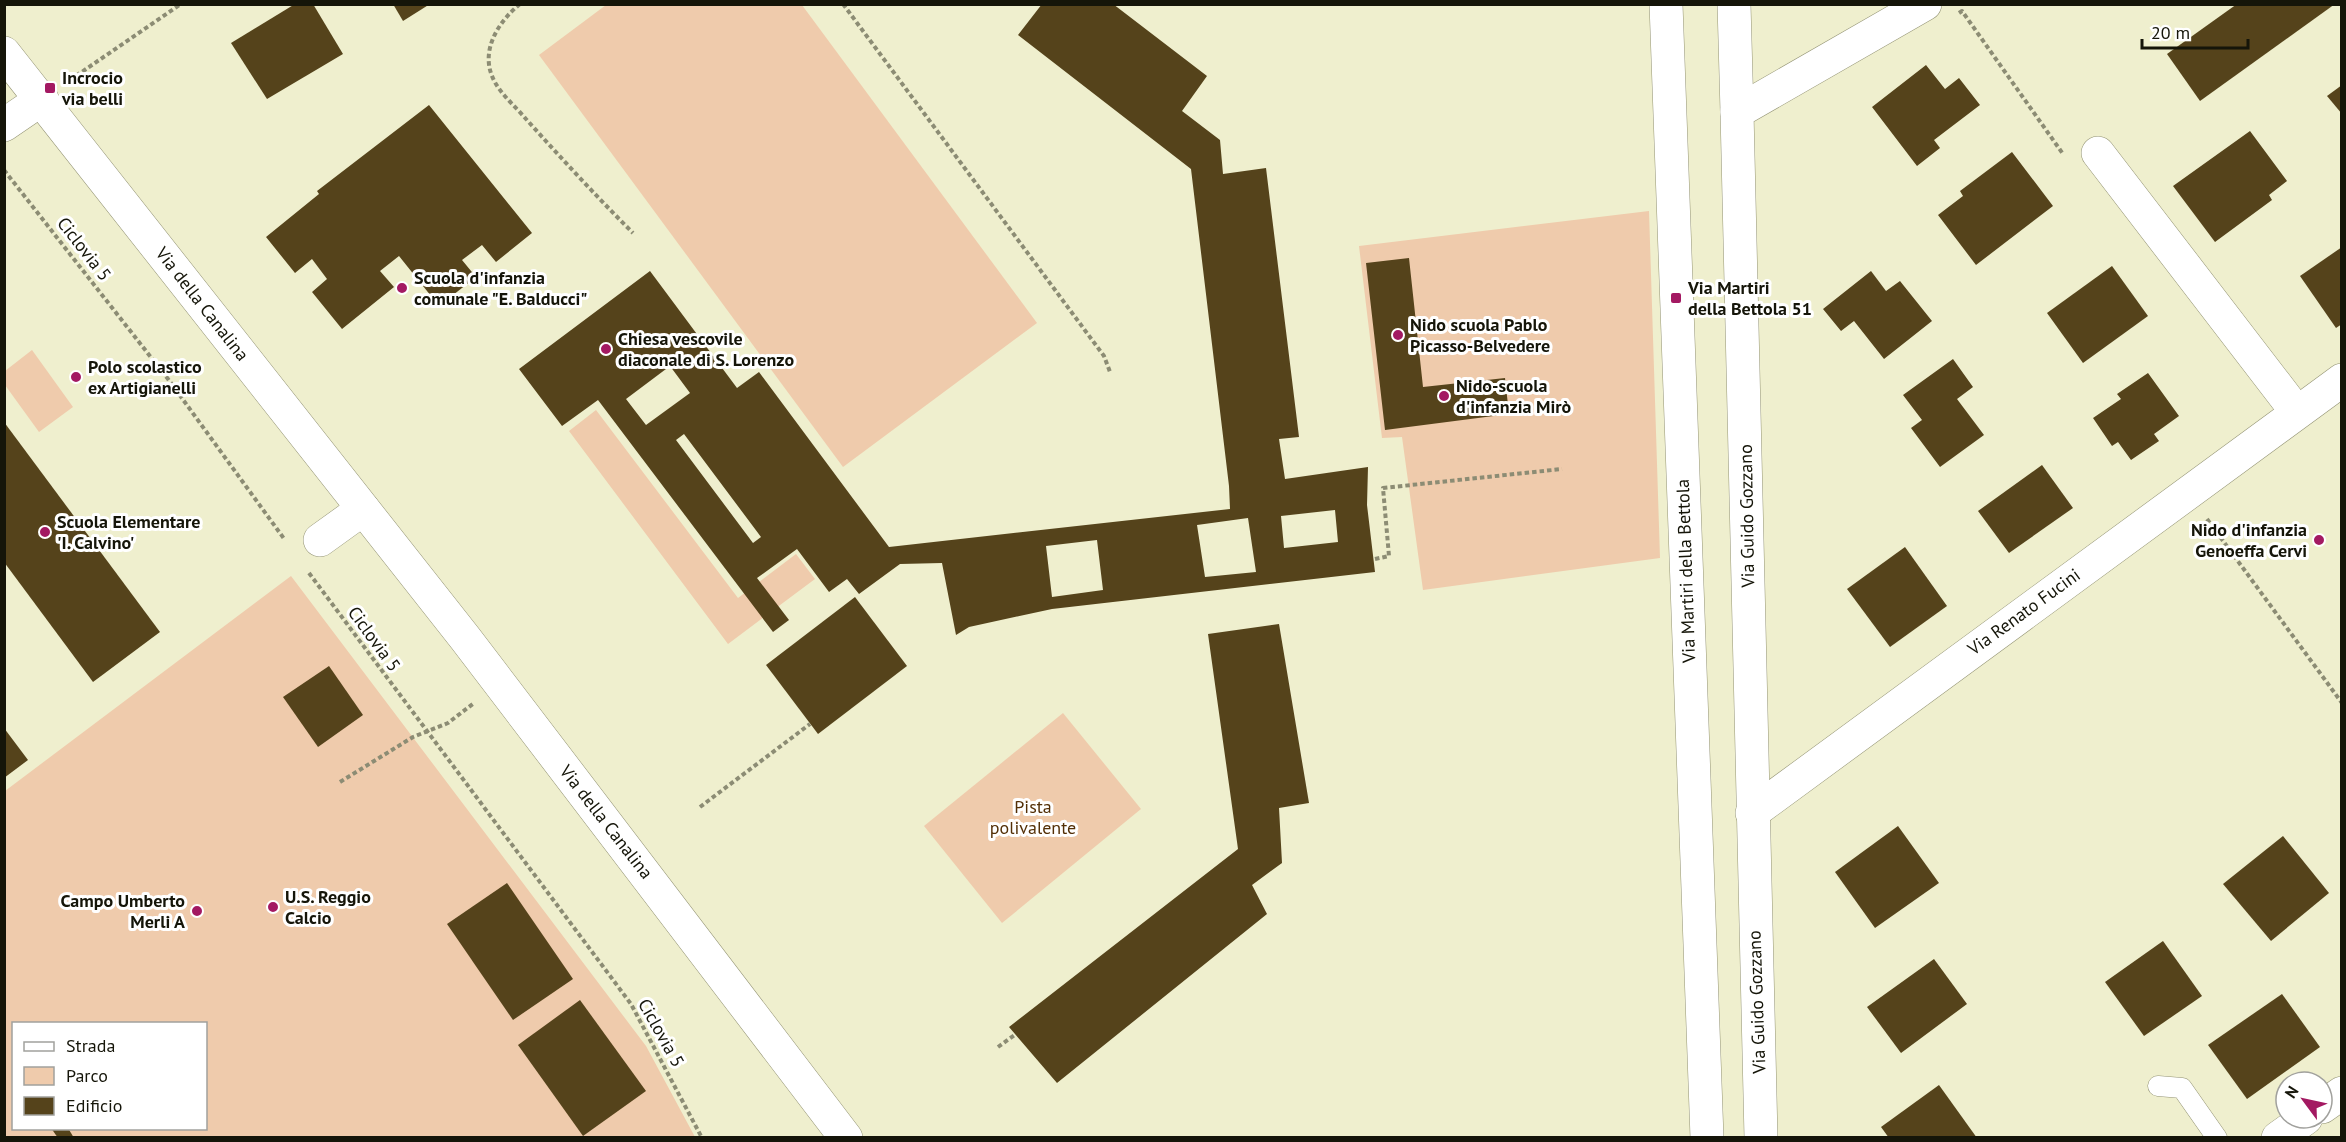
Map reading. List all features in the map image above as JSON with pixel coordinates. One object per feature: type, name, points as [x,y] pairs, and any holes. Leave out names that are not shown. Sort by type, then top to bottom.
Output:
[{"type":"street","name":"Via Martiri della Bettola","points":[[1666,4],[1707,1137]]},
{"type":"street","name":"Via Guido Gozzano","points":[[1734,4],[1747,470],[1752,813],[1761,1137]]},
{"type":"street","points":[[1737,112],[1938,11]]},
{"type":"street","name":"Via della Canalina","points":[[4,53],[498,684],[833,1132]]},
{"type":"street","points":[[4,125],[42,99]]},
{"type":"street","points":[[2083,158],[2296,411]]},
{"type":"street","name":"Via Renato Fucini","points":[[1752,813],[2296,411],[2342,380]]},
{"type":"street","points":[[320,540],[363,509]]},
{"type":"lane","points":[[2158,1086],[2182,1088],[2217,1137]]},
{"type":"path","points":[[42,99],[181,4]]},
{"type":"path","points":[[520,4],[497,30],[490,44],[489,60],[492,76],[503,93],[579,179],[633,233]]},
{"type":"path","points":[[843,4],[1104,356],[1110,372]]},
{"type":"path","points":[[1938,11],[1962,11],[2083,158]]},
{"type":"path","name":"Ciclovia 5","points":[[4,170],[168,379],[286,541]]},
{"type":"path","points":[[1375,559],[1389,556],[1383,488],[1562,469]]},
{"type":"path","points":[[2187,492],[2342,703]]},
{"type":"path","name":"Ciclovia 5","points":[[307,570],[631,1004],[702,1137]]},
{"type":"path","points":[[340,782],[426,732],[448,723],[498,684]]},
{"type":"path","points":[[700,807],[810,724]]},
{"type":"path","points":[[998,1047],[1016,1034]]},
{"type":"green space","points":[[606,5],[802,5],[1037,323],[843,467],[539,55]]},
{"type":"green space","points":[[1649,211],[1660,558],[1423,590],[1402,437],[1382,438],[1359,246]]},
{"type":"green space","points":[[32,350],[73,407],[39,432],[5,385],[5,371]]},
{"type":"green space","points":[[596,410],[738,598],[796,554],[815,579],[728,644],[569,431]]},
{"type":"green space","name":"Campo Umberto Merli A","points":[[291,576],[646,1046],[695,1137],[5,1138],[5,791]]},
{"type":"green space","name":"Pista polivalente","points":[[1063,713],[1141,809],[1002,923],[924,826]]},
{"type":"building","points":[[295,4],[313,4],[343,54],[267,99],[231,43]]},
{"type":"building","points":[[393,4],[430,4],[403,21]]},
{"type":"building","points":[[1042,4],[1113,4],[1207,76],[1182,111],[1220,140],[1223,174],[1266,168],[1299,437],[1279,439],[1285,479],[1368,467],[1367,505],[1375,572],[1052,609],[969,627],[956,635],[942,563],[900,564],[859,594],[847,579],[829,592],[797,549],[757,578],[789,620],[773,632],[598,400],[562,426],[519,369],[650,271],[737,388],[759,372],[889,547],[1230,509],[1191,169],[1018,35]],"holes":[[[670,366],[690,393],[646,425],[626,399]],[[684,434],[761,537],[753,543],[676,440]],[[1335,510],[1338,542],[1284,548],[1281,516]],[[1248,518],[1256,572],[1205,577],[1197,525]],[[1097,540],[1103,590],[1052,597],[1046,546]]]},
{"type":"building","points":[[2237,4],[2335,4],[2200,101],[2167,54]]},
{"type":"building","points":[[1926,65],[1945,89],[1959,78],[1980,105],[1934,140],[1940,148],[1917,166],[1872,107]]},
{"type":"building","points":[[2342,85],[2342,114],[2327,96]]},
{"type":"building","points":[[429,105],[532,233],[496,262],[482,245],[462,260],[476,277],[439,306],[399,256],[380,271],[394,287],[342,329],[312,292],[327,279],[312,259],[295,273],[266,237],[319,194],[317,191]]},
{"type":"building","points":[[2250,131],[2287,181],[2269,195],[2272,200],[2215,242],[2173,186]]},
{"type":"building","points":[[2012,152],[2053,206],[1976,265],[1938,215],[1963,196],[1960,191]]},
{"type":"building","points":[[2342,247],[2342,324],[2336,328],[2300,276]]},
{"type":"building","points":[[1409,258],[1423,387],[1505,378],[1509,414],[1385,430],[1366,263]]},
{"type":"building","points":[[2112,266],[2148,316],[2083,363],[2047,313]]},
{"type":"building","points":[[1871,271],[1886,291],[1900,281],[1932,321],[1884,359],[1854,321],[1841,331],[1823,309]]},
{"type":"building","points":[[1953,359],[1973,387],[1957,399],[1984,435],[1940,467],[1911,428],[1922,420],[1903,395]]},
{"type":"building","points":[[2148,373],[2179,416],[2154,434],[2159,441],[2131,460],[2118,442],[2112,446],[2093,418],[2121,399],[2117,394]]},
{"type":"building","name":"Scuola Elementare 'I. Calvino'","points":[[4,422],[160,632],[93,682],[4,562]]},
{"type":"building","points":[[2042,465],[2073,508],[2009,553],[1978,511]]},
{"type":"building","points":[[1905,547],[1947,606],[1890,647],[1847,589]]},
{"type":"building","points":[[855,597],[907,666],[818,734],[766,665]]},
{"type":"building","points":[[1279,624],[1309,803],[1279,808],[1282,863],[1252,885],[1267,914],[1057,1083],[1009,1027],[1238,849],[1208,634]]},
{"type":"building","points":[[329,666],[363,715],[318,747],[283,697]]},
{"type":"building","points":[[4,728],[28,760],[4,778]]},
{"type":"building","points":[[1898,826],[1939,883],[1875,928],[1835,872]]},
{"type":"building","points":[[2283,836],[2329,893],[2271,941],[2223,884]]},
{"type":"building","points":[[507,883],[573,979],[513,1020],[447,924]]},
{"type":"building","points":[[2163,941],[2202,996],[2144,1036],[2105,982]]},
{"type":"building","points":[[1934,959],[1967,1004],[1901,1053],[1867,1007]]},
{"type":"building","points":[[2282,994],[2320,1047],[2288,1070],[2274,1070],[2274,1080],[2247,1099],[2208,1045]]},
{"type":"building","points":[[580,1000],[646,1091],[583,1136],[518,1045]]},
{"type":"building","points":[[1939,1085],[1977,1138],[1889,1138],[1881,1127]]},
{"type":"building","points":[[52,1130],[69,1130],[74,1138],[58,1138]]},
{"type":"place","name":"Incrocio via belli","points":[[50,88]]},
{"type":"place","name":"Scuola d'infanzia comunale \"E. Balducci\"","points":[[402,288]]},
{"type":"place","name":"Via Martiri della Bettola 51","points":[[1676,298]]},
{"type":"place","name":"Nido scuola Pablo Picasso-Belvedere","points":[[1398,335]]},
{"type":"place","name":"Chiesa vescovile diaconale di S. Lorenzo","points":[[606,349]]},
{"type":"place","name":"Polo scolastico ex Artigianelli","points":[[76,377]]},
{"type":"place","name":"Nido-scuola d'infanzia Mirò","points":[[1444,396]]},
{"type":"place","name":"Scuola Elementare 'I. Calvino'","points":[[45,532]]},
{"type":"place","name":"Nido d'infanzia Genoeffa Cervi","points":[[2319,540]]},
{"type":"place","name":"U.S. Reggio Calcio","points":[[273,907]]},
{"type":"place","name":"Campo Umberto Merli A","points":[[197,911]]}]
